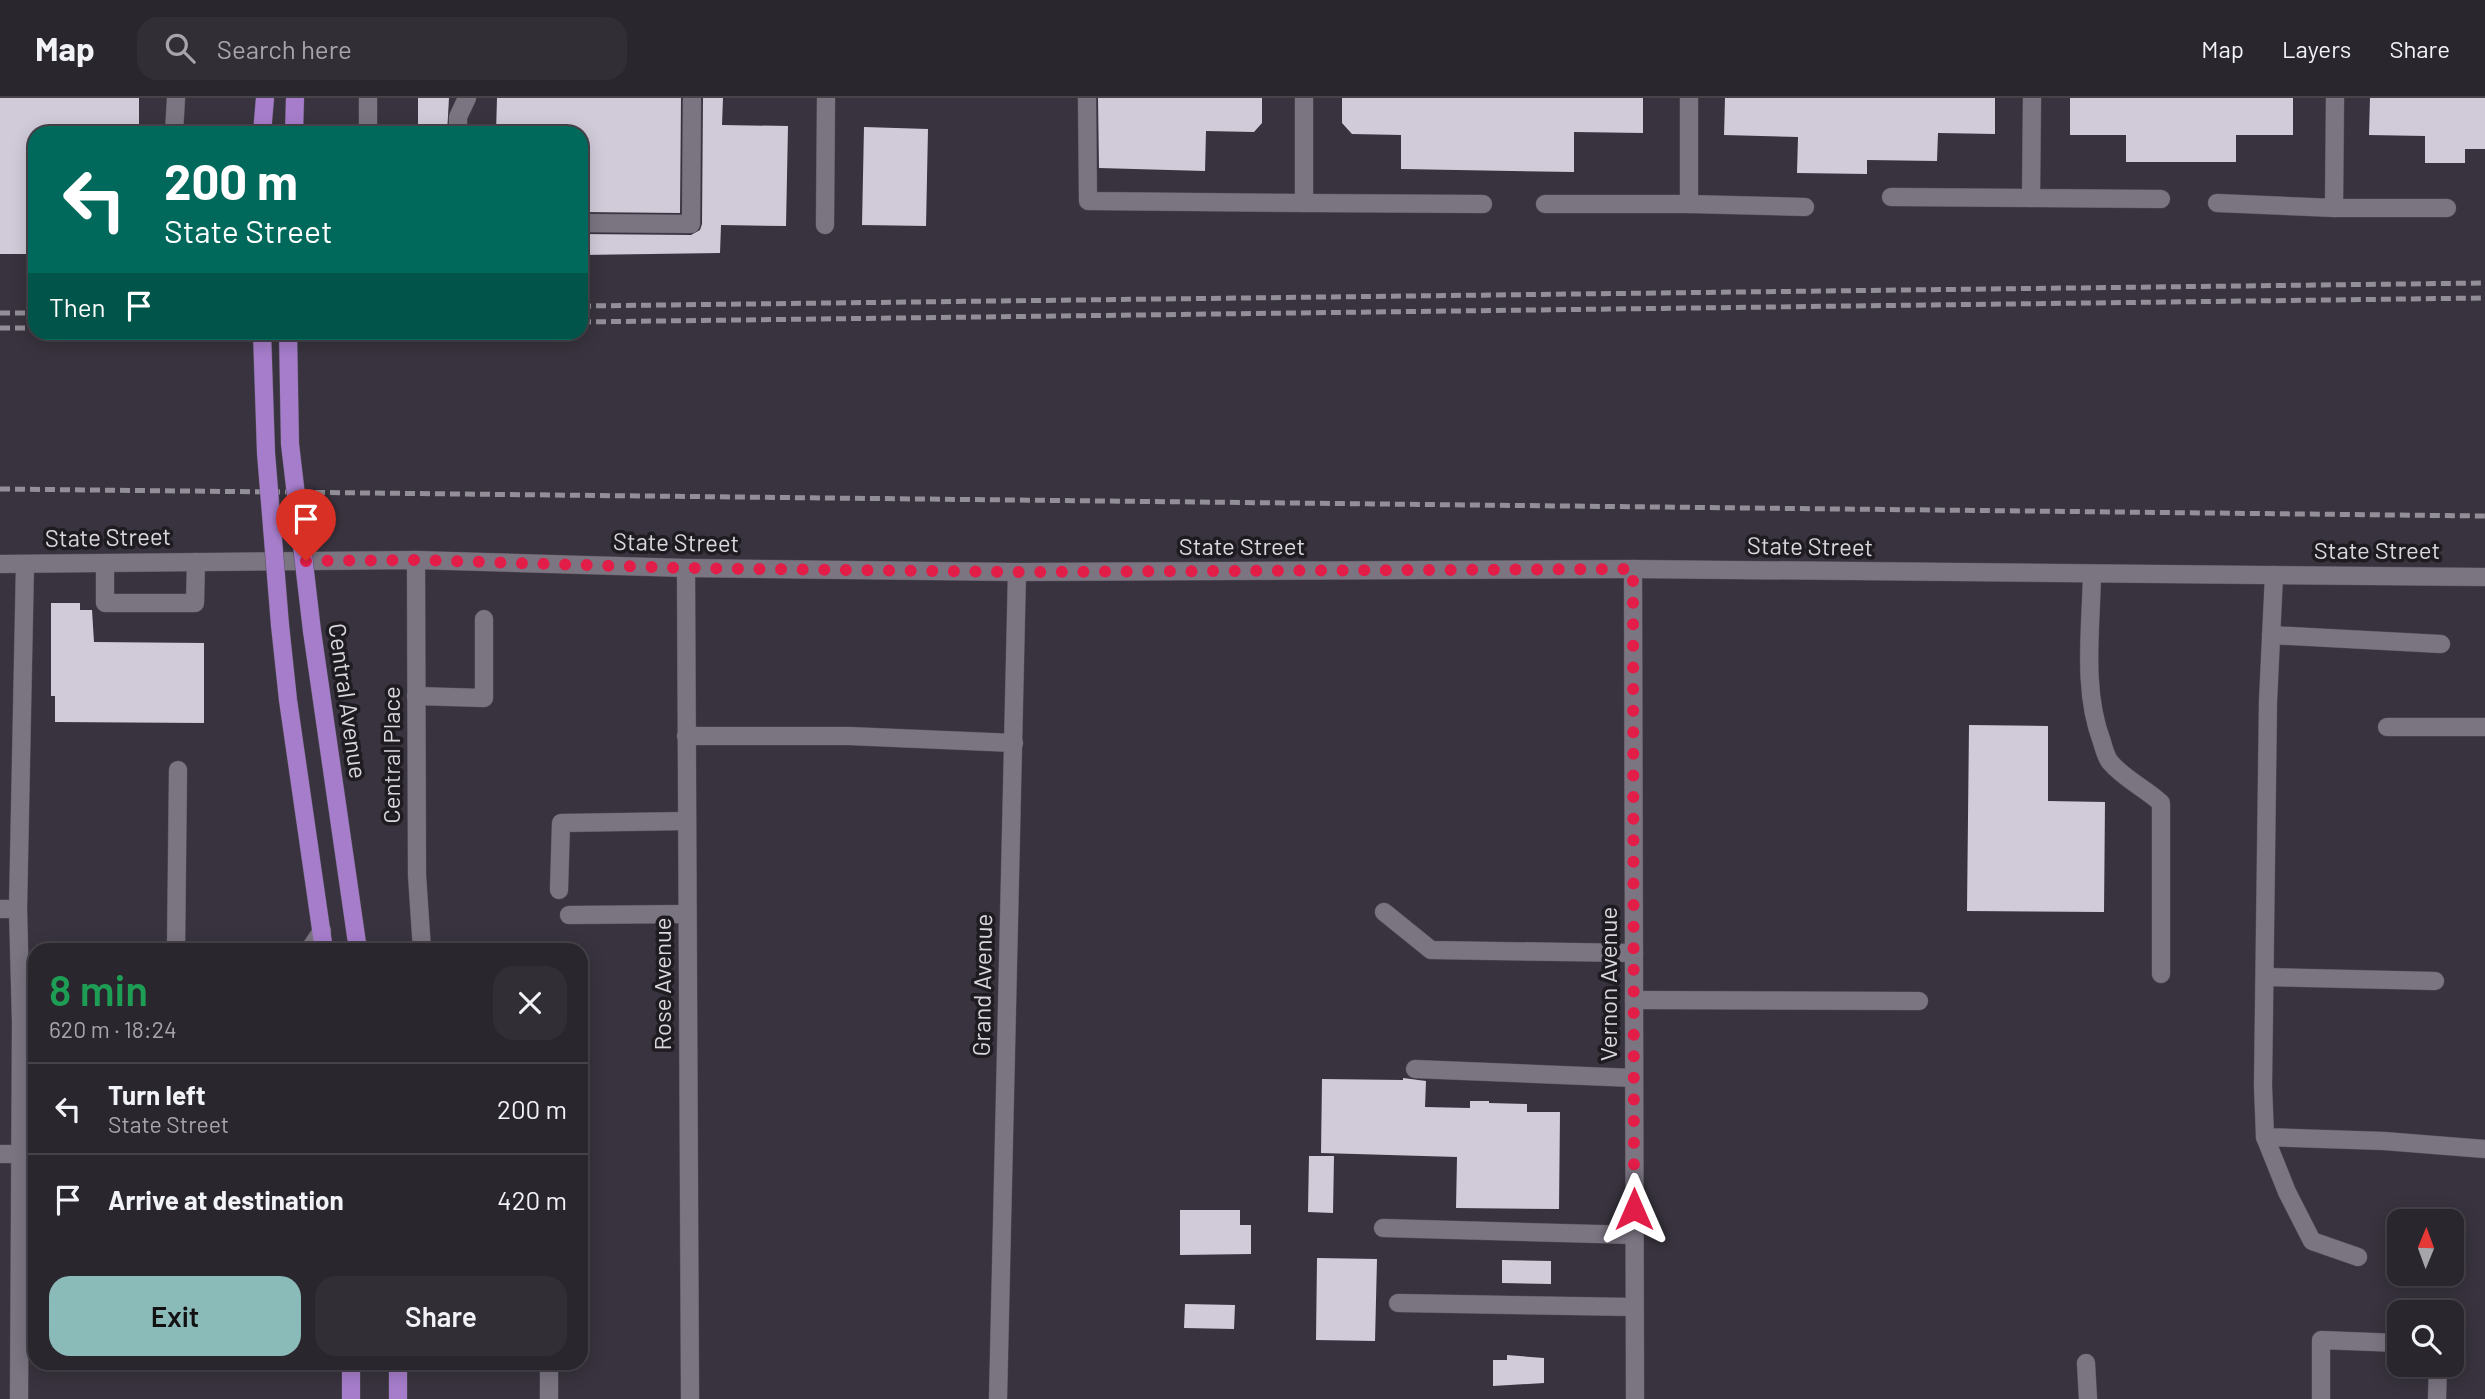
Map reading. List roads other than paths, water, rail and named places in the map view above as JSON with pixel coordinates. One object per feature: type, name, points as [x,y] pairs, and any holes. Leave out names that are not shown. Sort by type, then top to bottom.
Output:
[{"type":"main road","points":[[262,126],[264,98]]},
{"type":"main road","points":[[294,126],[295,98]]},
{"type":"main road","points":[[262,340],[266,453],[280,625],[323,943]]},
{"type":"main road","name":"Central Avenue","points":[[288,340],[290,444],[312,631],[357,943]]},
{"type":"main road","points":[[351,1370],[351,1399]]},
{"type":"main road","points":[[398,1370],[398,1399]]},
{"type":"street","points":[[174,126],[176,98]]},
{"type":"street","points":[[368,98],[368,126]]},
{"type":"street","points":[[458,126],[458,117],[467,98]]},
{"type":"street","points":[[588,223],[691,224],[692,98]]},
{"type":"street","points":[[825,225],[826,98]]},
{"type":"street","points":[[1087,98],[1088,201],[1483,204]]},
{"type":"street","points":[[1304,98],[1304,203]]},
{"type":"street","points":[[1689,98],[1689,204]]},
{"type":"street","points":[[2031,198],[2032,98]]},
{"type":"street","points":[[2334,98],[2334,208]]},
{"type":"street","points":[[1891,197],[2161,198]]},
{"type":"street","points":[[2217,203],[2334,208],[2447,208]]},
{"type":"street","points":[[1545,204],[1805,207]]},
{"type":"street","name":"State Street","points":[[0,564],[416,560],[685,568],[1017,572],[1633,569],[2485,577]]},
{"type":"street","name":"Central Place","points":[[416,560],[417,875],[422,943]]},
{"type":"street","points":[[105,563],[105,603],[195,603],[196,562]]},
{"type":"street","points":[[19,1399],[20,1154],[28,1022],[9,909],[25,564]]},
{"type":"street","name":"Rose Avenue","points":[[685,568],[690,1399]]},
{"type":"street","name":"Vernon Avenue","points":[[1633,569],[1635,1399]]},
{"type":"street","name":"Grand Avenue","points":[[998,1399],[1017,572]]},
{"type":"street","points":[[2092,574],[2090,690],[2095,725],[2108,760],[2131,782],[2161,803],[2161,974]]},
{"type":"street","points":[[2274,575],[2268,701],[2263,1086],[2265,1137],[2287,1192],[2312,1241],[2358,1257]]},
{"type":"street","points":[[416,696],[484,698],[484,619]]},
{"type":"street","points":[[2272,635],[2441,644]]},
{"type":"street","points":[[2386,727],[2485,727]]},
{"type":"street","points":[[686,736],[849,736],[1014,743]]},
{"type":"street","points":[[176,943],[178,770]]},
{"type":"street","points":[[559,890],[561,823],[687,821]]},
{"type":"street","points":[[1384,912],[1431,950],[1634,953]]},
{"type":"street","points":[[569,915],[687,914]]},
{"type":"street","points":[[313,943],[321,931]]},
{"type":"street","points":[[2265,977],[2435,981]]},
{"type":"street","points":[[1634,1000],[1919,1001]]},
{"type":"street","points":[[1415,1069],[1634,1078]]},
{"type":"street","points":[[2265,1137],[2384,1141],[2485,1149]]},
{"type":"street","points":[[0,1154],[20,1154]]},
{"type":"street","points":[[1383,1228],[1634,1235]]},
{"type":"street","points":[[1398,1303],[1634,1307]]},
{"type":"street","points":[[2321,1399],[2321,1340],[2387,1343]]},
{"type":"street","points":[[2086,1363],[2088,1399]]},
{"type":"street","points":[[549,1370],[549,1399]]},
{"type":"street","points":[[2437,1399],[2438,1377]]},
{"type":"railway","points":[[588,306],[2485,283]]},
{"type":"railway","points":[[588,322],[2485,298]]},
{"type":"railway","points":[[0,313],[28,313]]},
{"type":"railway","points":[[0,328],[28,328]]},
{"type":"railway","points":[[0,489],[2485,516]]}]
